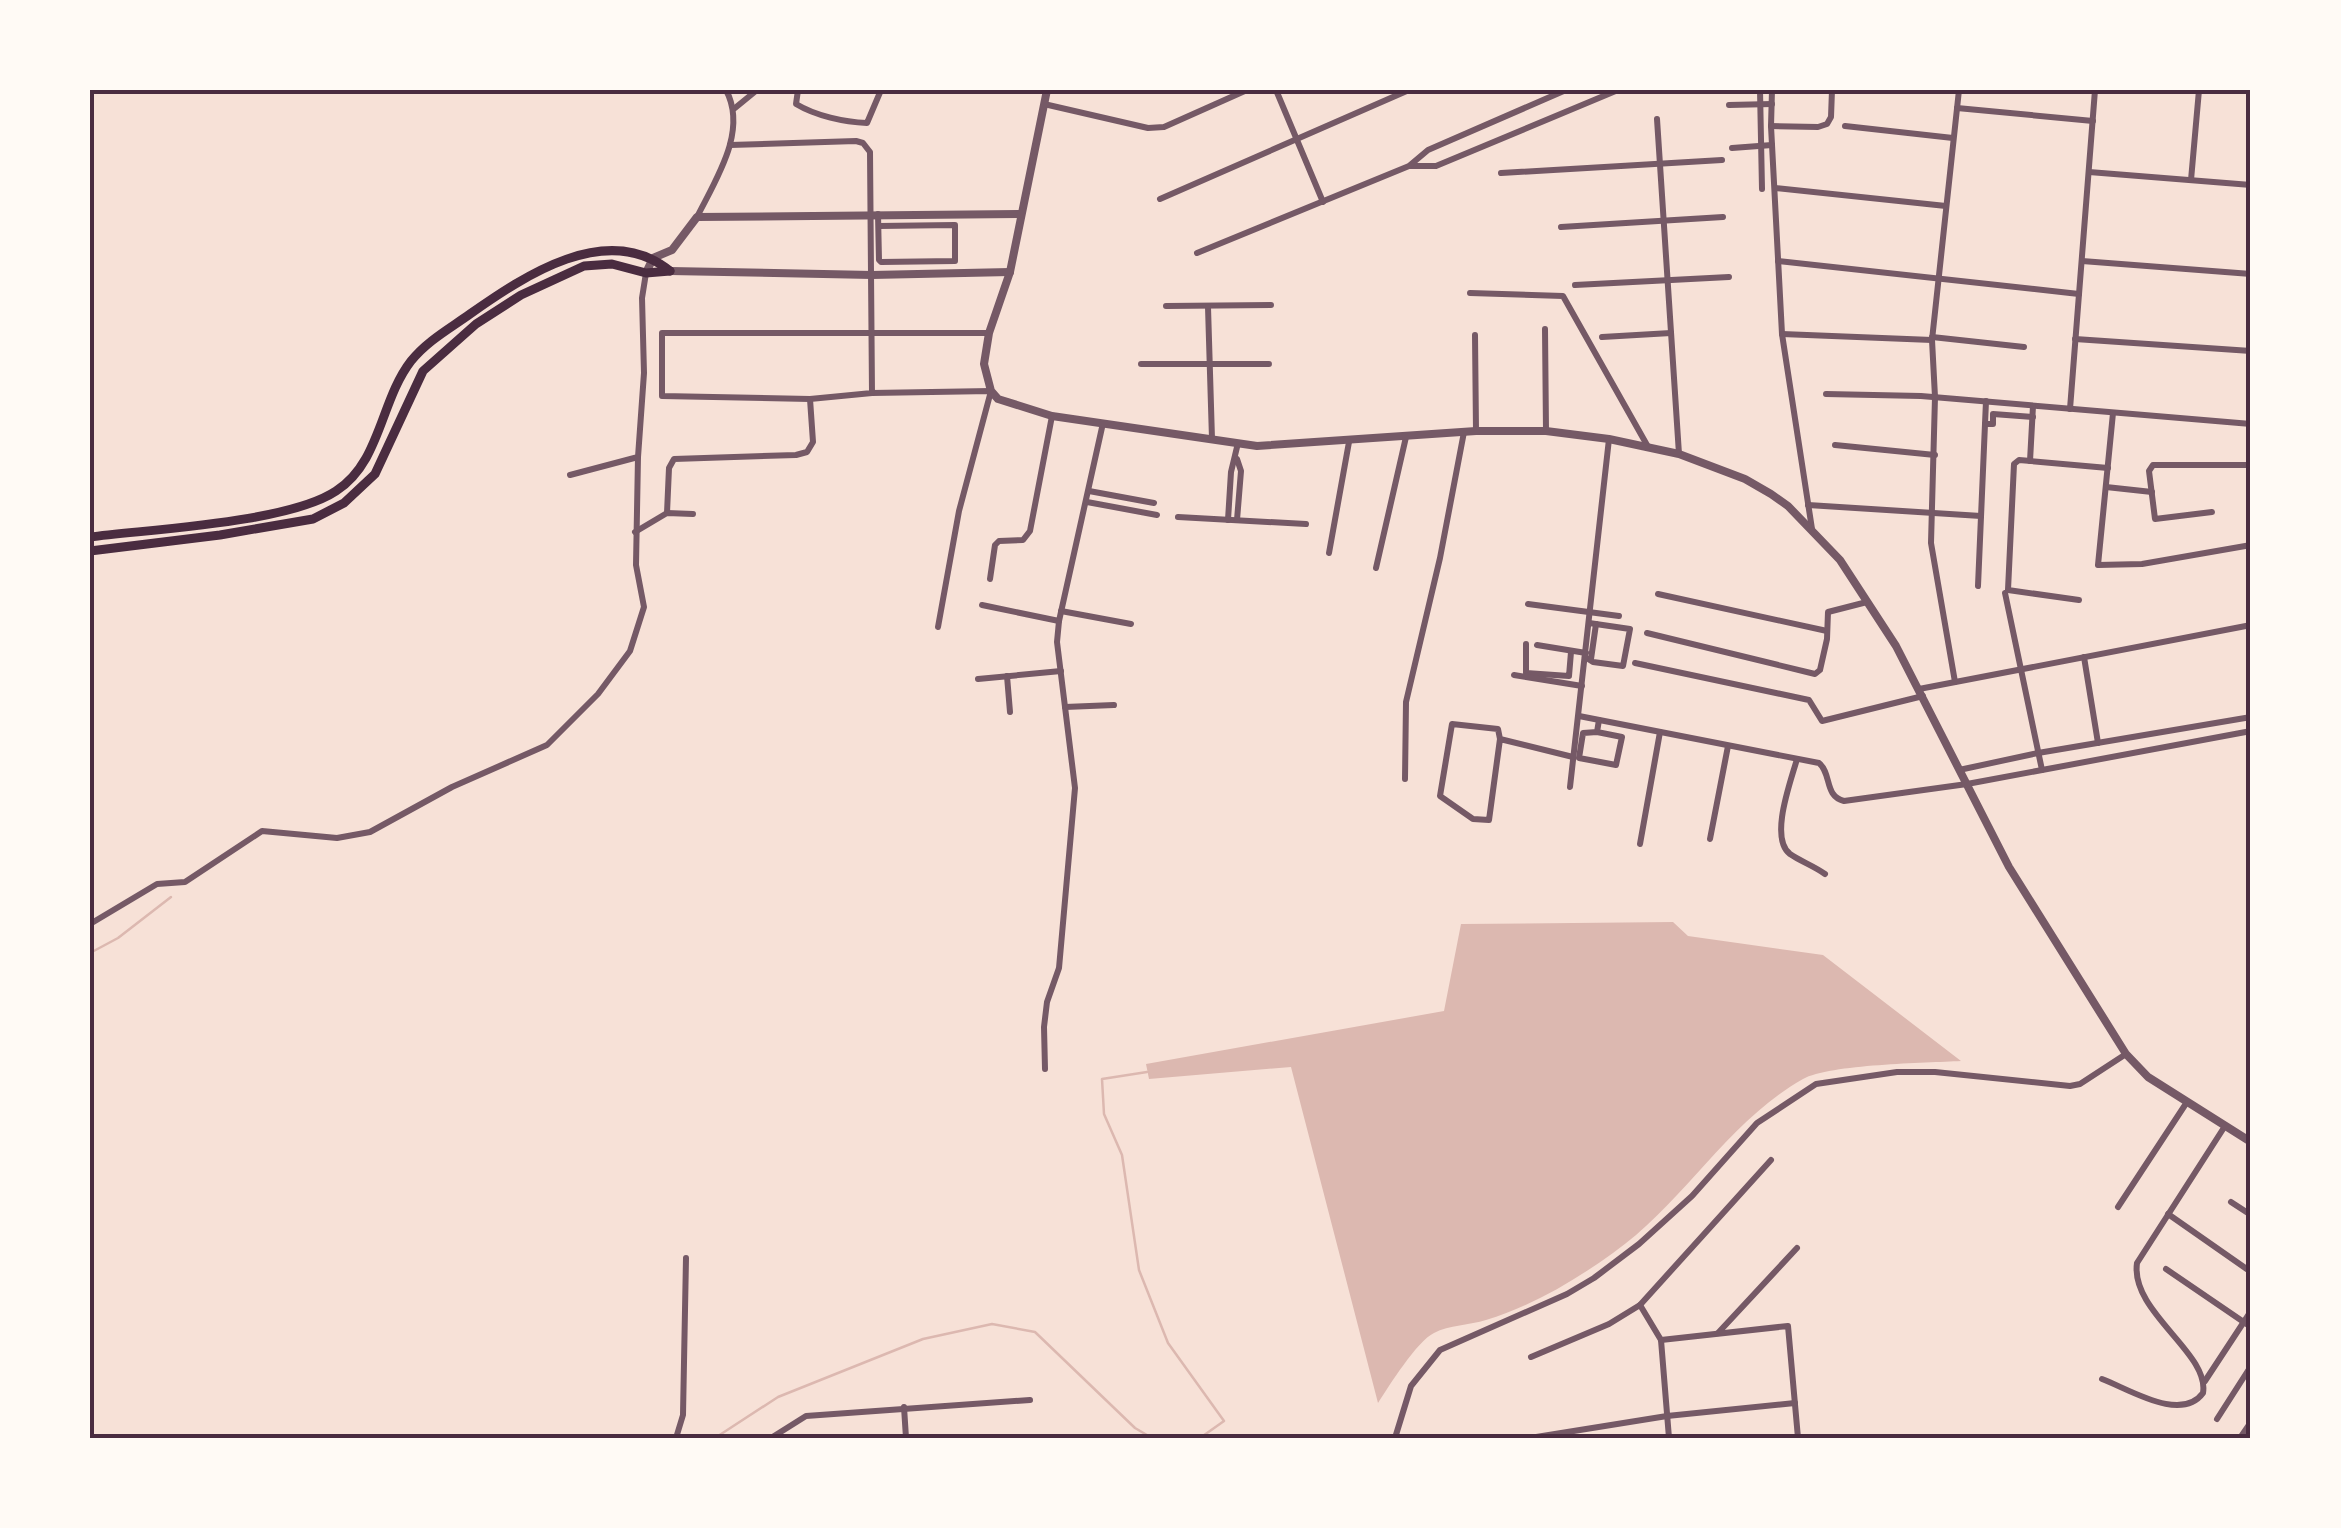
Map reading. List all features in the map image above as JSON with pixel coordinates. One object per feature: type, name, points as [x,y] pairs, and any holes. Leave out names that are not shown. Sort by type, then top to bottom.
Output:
[{"type":"main road","points":[[90,537],[268,514],[300,507],[334,493],[354,478],[369,454],[408,366],[426,344],[532,272],[599,252],[653,258],[670,271]]},
{"type":"main road","points":[[90,552],[286,525],[344,504],[374,474],[423,371],[476,324],[522,295],[584,266],[612,264],[646,272],[670,271]]},
{"type":"street","points":[[90,924],[157,884],[185,882],[262,831],[337,838],[370,832],[452,788],[547,745],[598,694],[630,651],[644,607],[634,532],[646,272],[653,258],[672,250],[697,217],[730,144],[735,108],[726,90]]},
{"type":"street","points":[[735,108],[758,90]]},
{"type":"street","points":[[798,90],[796,104],[803,108],[867,123],[881,90]]},
{"type":"street","points":[[938,626],[959,511],[990,391],[984,364],[989,332],[1010,272],[1047,90]]},
{"type":"street","points":[[1044,104],[1148,128],[1164,127],[1248,90]]},
{"type":"street","points":[[1276,90],[1323,202]]},
{"type":"street","points":[[1160,199],[1409,90]]},
{"type":"street","points":[[1198,253],[1410,166],[1428,150],[1566,90]]},
{"type":"street","points":[[1410,166],[1436,166],[1618,90]]},
{"type":"street","points":[[1760,90],[1762,189]]},
{"type":"street","points":[[1772,90],[1782,334],[1812,530]]},
{"type":"street","points":[[1771,126],[1827,124],[1832,90]]},
{"type":"street","points":[[1955,682],[1931,543],[1935,397],[1932,339],[1959,90]]},
{"type":"street","points":[[2070,409],[2095,90]]},
{"type":"street","points":[[2191,180],[2200,90]]},
{"type":"street","points":[[1729,104],[1772,104]]},
{"type":"street","points":[[1957,108],[2093,122]]},
{"type":"street","points":[[1657,118],[1679,454]]},
{"type":"street","points":[[1845,126],[1953,138]]},
{"type":"street","points":[[730,144],[863,143],[870,152],[875,213],[872,393]]},
{"type":"street","points":[[1732,148],[1772,145]]},
{"type":"street","points":[[1501,173],[1722,160]]},
{"type":"street","points":[[2089,172],[2251,185]]},
{"type":"street","points":[[1775,188],[1946,206]]},
{"type":"street","points":[[875,213],[880,260],[884,264],[956,261],[955,225],[879,226]]},
{"type":"street","points":[[697,217],[1020,214]]},
{"type":"street","points":[[1561,228],[1723,217]]},
{"type":"street","points":[[2082,261],[2251,274]]},
{"type":"street","points":[[1778,262],[2079,294]]},
{"type":"street","points":[[670,271],[872,275],[1010,272]]},
{"type":"street","points":[[1575,285],[1729,277]]},
{"type":"street","points":[[1470,292],[1563,296],[1647,446]]},
{"type":"street","points":[[1166,306],[1271,304]]},
{"type":"street","points":[[1208,307],[1212,439]]},
{"type":"street","points":[[1545,329],[1546,431]]},
{"type":"street","points":[[989,332],[662,333],[662,396],[810,399],[872,393],[990,391],[998,399],[1052,416],[1284,447],[1476,430],[1546,431],[1647,446],[1745,479],[1771,494],[1840,560],[1921,692],[2009,867],[2126,1054],[2148,1077],[2251,1142]]},
{"type":"street","points":[[1602,338],[1671,333]]},
{"type":"street","points":[[1782,334],[2024,346]]},
{"type":"street","points":[[1475,335],[1476,430]]},
{"type":"street","points":[[2075,339],[2251,351]]},
{"type":"street","points":[[1141,364],[1269,364]]},
{"type":"street","points":[[1826,394],[1935,397],[2251,424]]},
{"type":"street","points":[[667,513],[669,468],[674,459],[807,452],[813,442],[810,399]]},
{"type":"street","points":[[1978,586],[1986,401]]},
{"type":"street","points":[[2030,460],[2033,406]]},
{"type":"street","points":[[2113,413],[2098,564],[2142,564],[2251,545]]},
{"type":"street","points":[[1985,424],[1993,424],[1993,414],[2032,417]]},
{"type":"street","points":[[990,579],[995,545],[999,541],[1023,540],[1030,531],[1052,416]]},
{"type":"street","points":[[1044,1070],[1044,1027],[1059,968],[1075,788],[1059,622],[1103,422]]},
{"type":"street","points":[[1404,779],[1406,702],[1464,432]]},
{"type":"street","points":[[1376,568],[1406,437]]},
{"type":"street","points":[[1570,787],[1592,623],[1590,612],[1609,439]]},
{"type":"street","points":[[1328,553],[1349,442]]},
{"type":"street","points":[[1232,520],[1240,471],[1236,458],[1238,443]]},
{"type":"street","points":[[1834,446],[1934,456]]},
{"type":"street","points":[[570,475],[638,456]]},
{"type":"street","points":[[2079,600],[2008,590],[2014,464],[2030,460],[2108,468]]},
{"type":"street","points":[[2212,512],[2158,520],[2150,472],[2153,465],[2251,465]]},
{"type":"street","points":[[2106,488],[2152,492]]},
{"type":"street","points":[[1089,491],[1154,503]]},
{"type":"street","points":[[1087,502],[1157,515]]},
{"type":"street","points":[[1808,504],[1981,516]]},
{"type":"street","points":[[634,532],[667,513],[693,514]]},
{"type":"street","points":[[1178,516],[1306,524]]},
{"type":"street","points":[[2005,593],[2042,770]]},
{"type":"street","points":[[1658,594],[1827,631]]},
{"type":"street","points":[[1646,633],[1814,674],[1820,670],[1828,612],[1867,602]]},
{"type":"street","points":[[1528,604],[1619,616]]},
{"type":"street","points":[[982,605],[1059,622]]},
{"type":"street","points":[[1062,611],[1132,624]]},
{"type":"street","points":[[1537,646],[1623,666],[1630,629],[1592,623]]},
{"type":"street","points":[[1635,663],[1809,700],[1822,721],[1955,682],[2251,626]]},
{"type":"street","points":[[1526,644],[1526,672],[1568,676],[1571,652]]},
{"type":"street","points":[[2084,657],[2098,743]]},
{"type":"street","points":[[978,679],[1061,671]]},
{"type":"street","points":[[1514,675],[1582,686]]},
{"type":"street","points":[[1007,676],[1010,712]]},
{"type":"street","points":[[1066,707],[1114,706]]},
{"type":"street","points":[[1579,716],[1819,763],[1831,792],[1844,801],[1967,784],[2251,731]]},
{"type":"street","points":[[1960,770],[2038,753],[2251,718]]},
{"type":"street","points":[[1597,732],[1598,720]]},
{"type":"street","points":[[1450,725],[1498,729],[1500,739],[1489,820],[1473,820],[1439,794],[1450,725]]},
{"type":"street","points":[[2170,731],[2174,745]]},
{"type":"street","points":[[1583,732],[1597,732],[1622,737],[1616,765],[1580,758],[1583,732]]},
{"type":"street","points":[[1640,844],[1660,732]]},
{"type":"street","points":[[1500,739],[1573,757]]},
{"type":"street","points":[[1710,839],[1728,746]]},
{"type":"street","points":[[1797,760],[1780,835],[1790,854],[1825,874]]},
{"type":"street","points":[[1395,1438],[1412,1386],[1440,1350],[1567,1294],[1594,1278],[1692,1196],[1757,1123],[1816,1084],[1897,1072],[1935,1072],[2070,1086],[2080,1084],[2126,1054]]},
{"type":"street","points":[[2118,1208],[2186,1102]]},
{"type":"street","points":[[2204,1382],[2199,1368],[2148,1302],[2135,1273],[2136,1263],[2225,1126]]},
{"type":"street","points":[[1531,1357],[1640,1306],[1770,1160]]},
{"type":"street","points":[[2231,1202],[2251,1215]]},
{"type":"street","points":[[2168,1214],[2251,1272]]},
{"type":"street","points":[[1717,1334],[1796,1248]]},
{"type":"street","points":[[676,1438],[683,1415],[686,1258]]},
{"type":"street","points":[[2166,1269],[2247,1324]]},
{"type":"street","points":[[1640,1306],[1661,1340],[1669,1438]]},
{"type":"street","points":[[2102,1379],[2172,1406],[2185,1406],[2198,1399],[2204,1382],[2247,1324],[2251,1311]]},
{"type":"street","points":[[1661,1340],[1788,1326],[1798,1438]]},
{"type":"street","points":[[2217,1419],[2251,1366]]},
{"type":"street","points":[[772,1438],[806,1416],[1030,1400]]},
{"type":"street","points":[[1530,1438],[1667,1416],[1795,1403]]},
{"type":"street","points":[[904,1407],[906,1438]]},
{"type":"street","points":[[2240,1438],[2251,1422]]},
{"type":"shaded area","points":[[1673,922],[1688,936],[1823,955],[1961,1061],[1856,1067],[1803,1079],[1751,1117],[1662,1211],[1613,1253],[1520,1308],[1434,1333],[1412,1354],[1378,1403],[1291,1067],[1149,1079],[1146,1064],[1444,1011],[1461,924]]},
{"type":"waterway","points":[[90,953],[118,938],[171,897]]},
{"type":"waterway","points":[[1147,1072],[1102,1079],[1104,1114],[1122,1155],[1139,1270],[1168,1343],[1224,1421],[1200,1438]]},
{"type":"waterway","points":[[715,1438],[778,1397],[923,1339],[992,1324],[1035,1332],[1135,1428],[1152,1438]]}]
